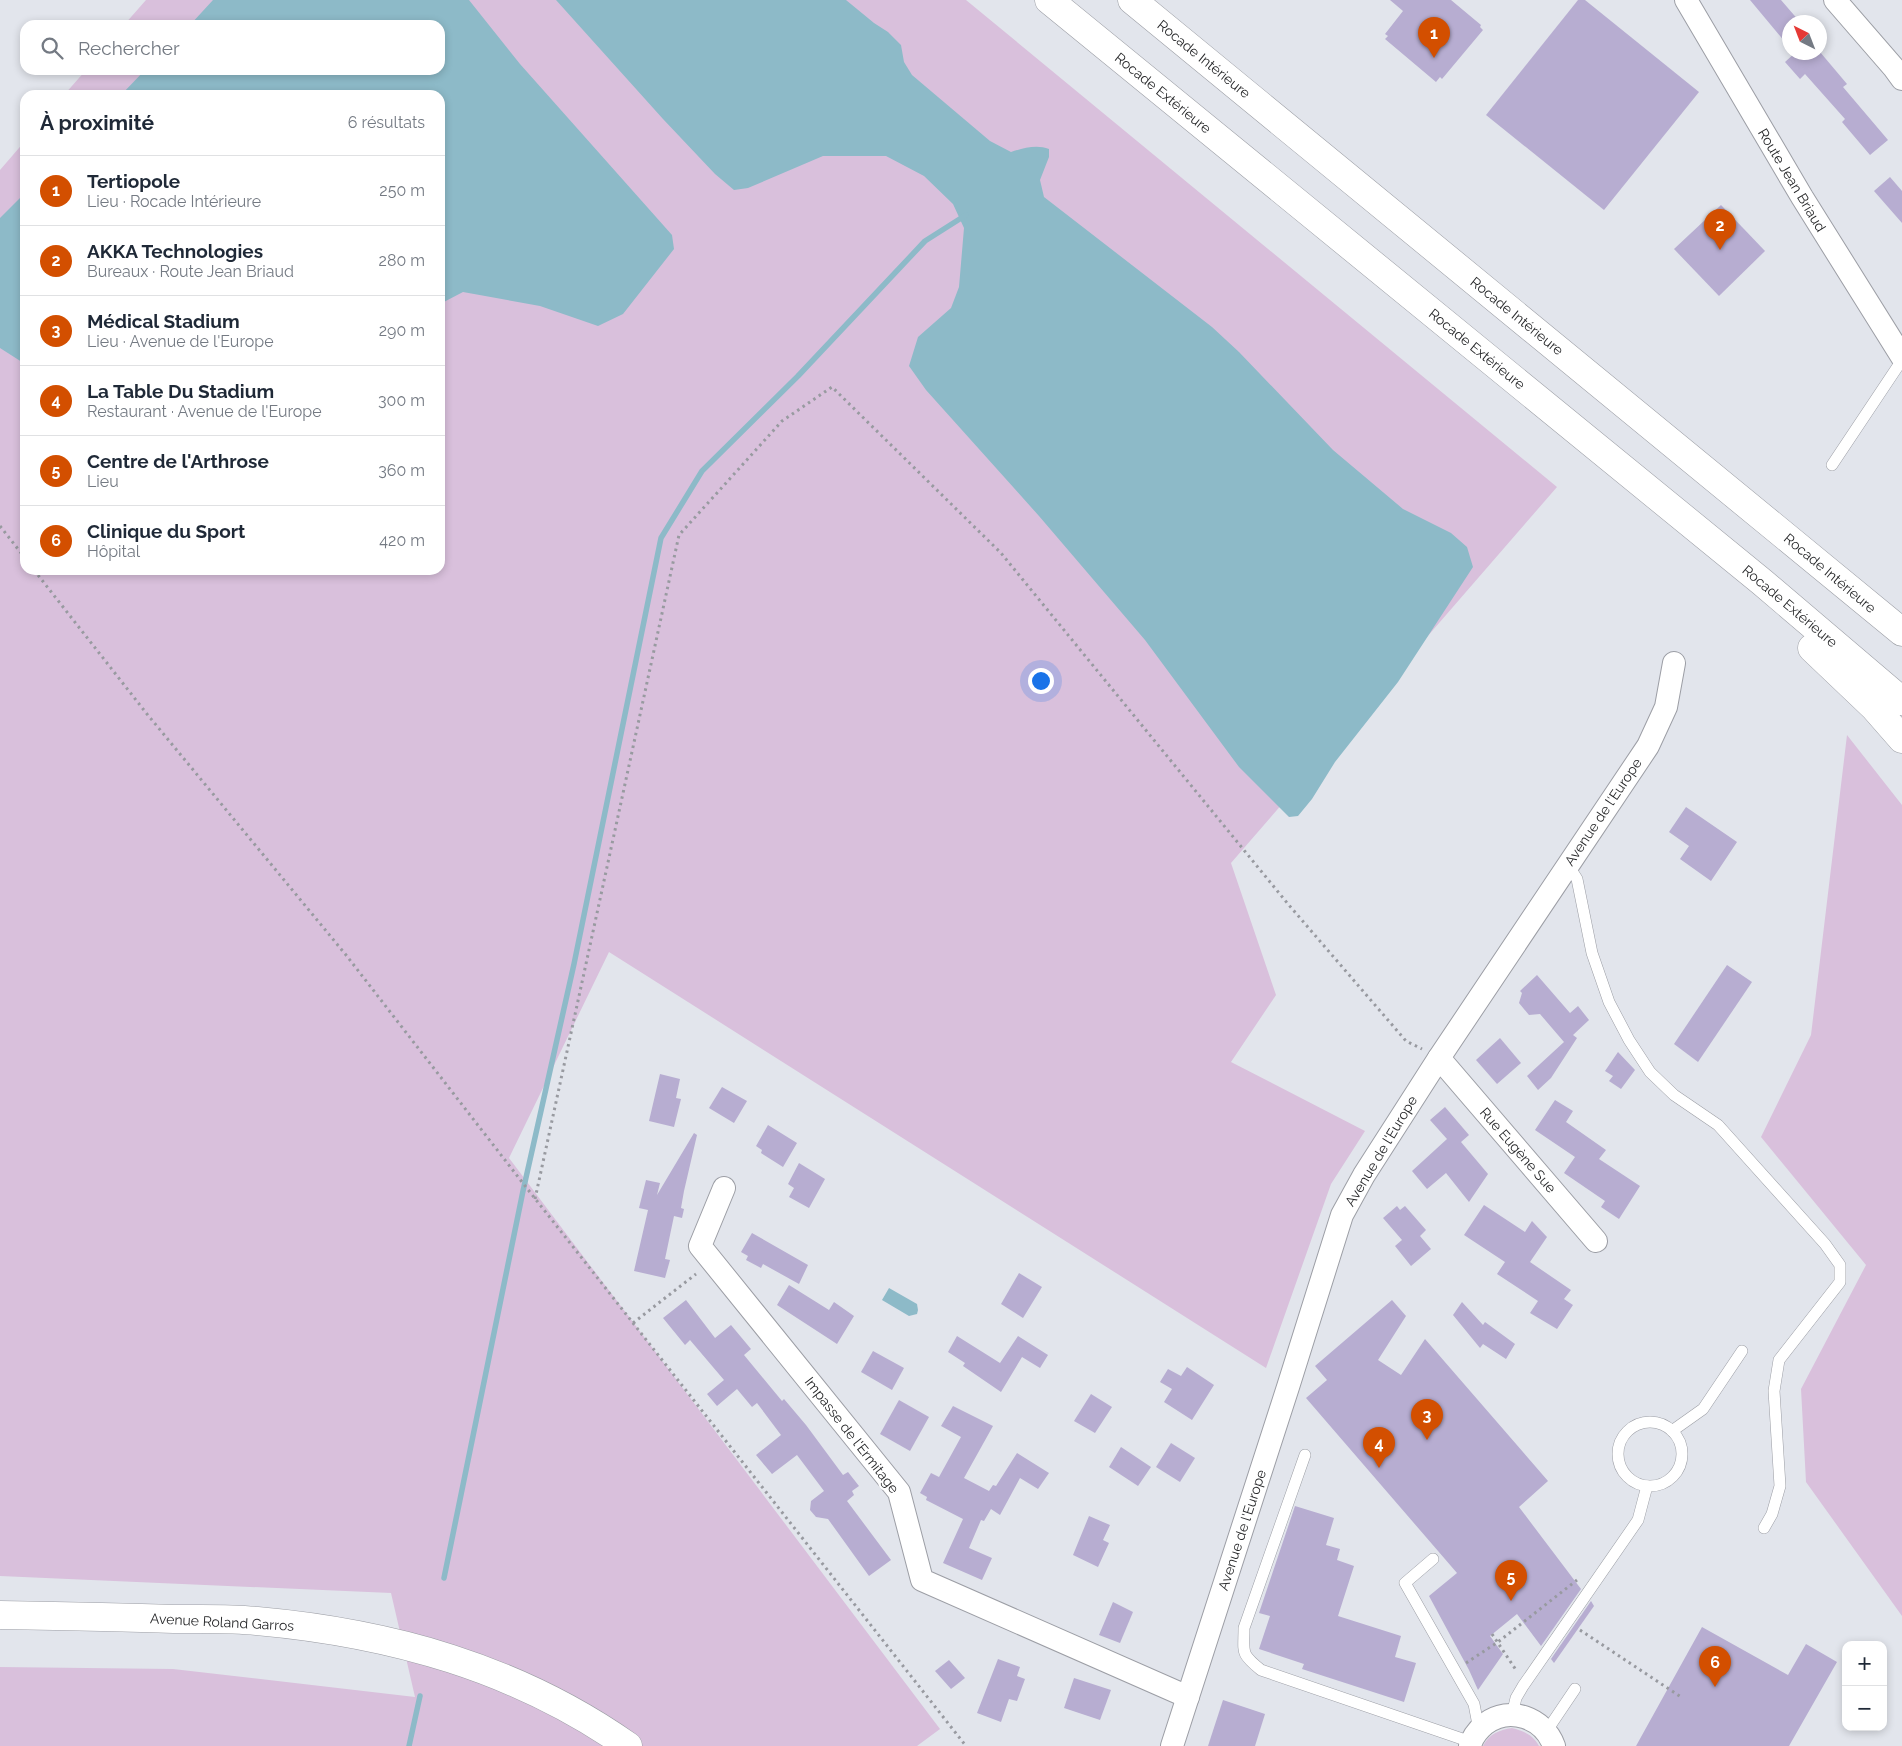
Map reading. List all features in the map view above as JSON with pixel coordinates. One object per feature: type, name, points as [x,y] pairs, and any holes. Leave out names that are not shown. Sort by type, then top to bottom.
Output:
[{"type":"main road","name":"Rocade Extérieure","points":[[1050,0],[1762,582],[1902,702]]},
{"type":"main road","name":"Rocade Intérieure","points":[[1132,0],[1902,632]]},
{"type":"main road","points":[[1762,582],[1772,613],[1846,679],[1902,739]]},
{"type":"main road","name":"Avenue Roland Garros","points":[[0,1615],[255,1621],[323,1628],[369,1636],[454,1658],[510,1679],[570,1709],[628,1746]]},
{"type":"street","name":"Route Jean Briaud","points":[[1686,0],[1802,197],[1902,359]]},
{"type":"street","points":[[1835,0],[1902,79]]},
{"type":"street","name":"Avenue de l'Europe","points":[[1172,1746],[1342,1215],[1364,1175],[1439,1058],[1648,746],[1666,707],[1674,663]]},
{"type":"street","name":"Rue Eugène Sue","points":[[1439,1058],[1596,1241]]},
{"type":"street","name":"Impasse de l'Ermitage","points":[[724,1188],[700,1246],[899,1492],[922,1580],[1188,1697]]},
{"type":"street","points":[[1473,1739],[1491,1720],[1512,1715],[1528,1718],[1541,1725],[1550,1739]]},
{"type":"lane","points":[[1832,465],[1902,359]]},
{"type":"lane","points":[[1568,865],[1576,879],[1592,953],[1609,1002],[1629,1040],[1650,1072],[1674,1095],[1718,1125],[1825,1244],[1840,1265],[1840,1282],[1780,1360],[1774,1391],[1780,1486],[1772,1514],[1764,1528]]},
{"type":"lane","points":[[1672,1431],[1703,1409],[1742,1351]]},
{"type":"lane","points":[[1646,1422],[1664,1426],[1672,1431],[1678,1439],[1682,1458],[1679,1468],[1666,1482],[1648,1486],[1633,1480],[1622,1470],[1618,1449],[1628,1430],[1646,1422]]},
{"type":"lane","points":[[1305,1456],[1244,1628],[1243,1652],[1261,1670],[1473,1739],[1474,1704],[1405,1583],[1433,1559]]},
{"type":"lane","points":[[1512,1715],[1516,1698],[1523,1686],[1638,1520],[1648,1486]]},
{"type":"lane","points":[[1550,1739],[1575,1689]]},
{"type":"path","points":[[535,1199],[679,535],[782,421],[832,387],[1000,553],[1288,904],[1406,1041],[1439,1058]]},
{"type":"path","points":[[0,526],[20,552]]},
{"type":"path","points":[[38,575],[147,714],[346,955],[535,1199],[966,1746]]},
{"type":"path","points":[[633,1323],[712,1261]]},
{"type":"path","points":[[1461,1667],[1498,1642],[1583,1575]]},
{"type":"path","points":[[1568,1622],[1681,1697]]},
{"type":"path","points":[[1492,1634],[1516,1670]]},
{"type":"shaded area","points":[[146,0],[966,0],[1557,487],[1231,863],[1276,995],[1231,1062],[1365,1131],[1331,1184],[1266,1368],[609,952],[509,1158],[940,1729],[917,1746],[0,1746],[0,1667],[173,1669],[415,1697],[391,1593],[0,1576],[0,170],[20,147],[20,575],[445,575],[445,90],[68,90],[82,75],[445,75],[445,20],[128,20]]},
{"type":"shaded area","points":[[1847,735],[1902,805],[1902,1616],[1806,1482],[1801,1389],[1866,1265],[1761,1137],[1811,1035]]},
{"type":"shaded area","points":[[1512,1728],[1528,1734],[1539,1746],[1483,1746],[1488,1738],[1495,1733]]},
{"type":"water","points":[[213,0],[469,0],[520,64],[672,235],[674,249],[623,314],[598,326],[540,306],[463,292],[445,301],[445,90],[126,90],[140,75],[445,75],[445,20],[195,20]]},
{"type":"water","points":[[556,0],[846,0],[888,32],[901,45],[904,62],[912,75],[990,141],[1011,152],[1035,147],[1049,149],[1049,157],[1040,180],[1044,197],[1212,327],[1239,352],[1333,450],[1403,509],[1451,533],[1467,547],[1473,567],[1398,682],[1335,762],[1312,799],[1298,816],[1289,817],[1239,767],[1145,640],[1039,516],[926,390],[909,366],[918,337],[951,308],[959,287],[964,228],[953,204],[924,176],[886,156],[823,156],[748,188],[734,190],[715,174],[663,119]]},
{"type":"water","points":[[20,198],[20,361],[0,348],[0,218]]},
{"type":"water","points":[[889,1288],[917,1304],[917,1314],[909,1316],[882,1300]]},
{"type":"building","points":[[1390,0],[1451,0],[1481,25],[1480,27],[1483,30],[1442,79],[1440,77],[1436,82],[1385,39],[1388,36],[1385,34],[1403,11]]},
{"type":"building","points":[[1578,0],[1585,0],[1699,92],[1604,210],[1486,115]]},
{"type":"building","points":[[1750,0],[1781,0],[1794,15],[1782,15],[1782,38]]},
{"type":"building","points":[[1787,60],[1827,60],[1847,84],[1843,87],[1888,140],[1870,155],[1842,122],[1845,119],[1805,74],[1800,79],[1785,62]]},
{"type":"building","points":[[1890,177],[1902,191],[1902,223],[1874,191]]},
{"type":"building","points":[[1721,205],[1765,251],[1719,296],[1674,249]]},
{"type":"building","points":[[1686,807],[1737,842],[1711,881],[1680,859],[1689,846],[1669,832]]},
{"type":"building","points":[[1727,965],[1752,982],[1698,1062],[1674,1044]]},
{"type":"building","points":[[1537,975],[1570,1013],[1578,1006],[1589,1020],[1573,1035],[1577,1038],[1551,1078],[1538,1090],[1527,1076],[1564,1042],[1540,1014],[1529,1015],[1519,1003],[1522,993],[1520,991]]},
{"type":"building","points":[[1500,1038],[1521,1063],[1497,1084],[1476,1060]]},
{"type":"building","points":[[1618,1052],[1635,1070],[1621,1089],[1609,1081],[1613,1076],[1605,1071]]},
{"type":"building","points":[[660,1074],[680,1079],[676,1098],[681,1099],[674,1127],[649,1121]]},
{"type":"building","points":[[722,1087],[747,1101],[734,1123],[709,1108]]},
{"type":"building","points":[[1555,1100],[1573,1111],[1566,1122],[1606,1150],[1599,1159],[1640,1186],[1619,1219],[1601,1207],[1605,1201],[1564,1173],[1575,1157],[1535,1130]]},
{"type":"building","points":[[1445,1107],[1469,1135],[1461,1142],[1488,1174],[1469,1202],[1446,1173],[1427,1189],[1412,1171],[1447,1139],[1430,1120]]},
{"type":"building","points":[[768,1125],[797,1143],[783,1167],[761,1153],[762,1150],[756,1146]]},
{"type":"building","points":[[694,1133],[697,1135],[681,1208],[684,1209],[682,1218],[674,1216],[665,1259],[670,1260],[665,1278],[634,1271],[648,1210],[639,1208],[646,1180],[660,1183],[657,1195]]},
{"type":"building","points":[[799,1163],[825,1179],[809,1208],[789,1197],[794,1188],[788,1184]]},
{"type":"building","points":[[1484,1205],[1525,1232],[1532,1221],[1547,1237],[1530,1262],[1571,1290],[1564,1299],[1573,1305],[1557,1329],[1530,1313],[1538,1301],[1497,1274],[1505,1262],[1464,1235]]},
{"type":"building","points":[[1397,1206],[1400,1210],[1405,1206],[1426,1230],[1420,1236],[1431,1249],[1411,1266],[1395,1246],[1402,1240],[1383,1218]]},
{"type":"building","points":[[752,1233],[808,1265],[799,1284],[763,1264],[761,1268],[746,1260],[748,1256],[741,1252]]},
{"type":"building","points":[[1019,1273],[1042,1287],[1023,1318],[1001,1304]]},
{"type":"building","points":[[789,1285],[829,1310],[834,1302],[854,1316],[837,1344],[777,1305]]},
{"type":"building","points":[[686,1300],[715,1338],[731,1325],[751,1349],[744,1355],[782,1401],[784,1399],[806,1425],[843,1475],[848,1472],[859,1486],[852,1491],[854,1495],[847,1501],[891,1560],[869,1576],[828,1519],[816,1517],[810,1510],[811,1501],[824,1491],[797,1455],[772,1474],[756,1455],[781,1435],[757,1403],[752,1407],[737,1389],[717,1406],[707,1394],[724,1380],[690,1340],[685,1345],[663,1318]]},
{"type":"building","points":[[1392,1300],[1406,1316],[1378,1360],[1401,1375],[1425,1339],[1548,1481],[1519,1507],[1581,1589],[1541,1646],[1517,1614],[1490,1636],[1503,1654],[1478,1690],[1429,1596],[1457,1573],[1306,1398],[1327,1380],[1315,1366]]},
{"type":"building","points":[[1462,1302],[1483,1325],[1485,1322],[1515,1344],[1506,1359],[1483,1344],[1480,1348],[1453,1315]]},
{"type":"building","points":[[957,1336],[1000,1363],[1018,1336],[1048,1355],[1040,1368],[1022,1357],[1001,1392],[963,1366],[965,1363],[948,1352]]},
{"type":"building","points":[[873,1351],[904,1368],[892,1390],[861,1372]]},
{"type":"building","points":[[1187,1367],[1214,1385],[1192,1420],[1164,1402],[1172,1389],[1160,1382],[1168,1369],[1181,1376]]},
{"type":"building","points":[[1091,1394],[1112,1407],[1095,1433],[1074,1421]]},
{"type":"building","points":[[899,1400],[929,1417],[910,1451],[880,1434]]},
{"type":"building","points":[[953,1406],[993,1426],[964,1478],[989,1491],[993,1485],[996,1486],[1017,1453],[1049,1473],[1038,1489],[1020,1478],[1000,1515],[991,1509],[984,1521],[981,1520],[969,1548],[992,1558],[982,1580],[943,1563],[963,1519],[926,1500],[927,1497],[920,1493],[931,1473],[939,1477],[961,1437],[941,1426]]},
{"type":"building","points":[[1171,1443],[1195,1458],[1180,1482],[1156,1467]]},
{"type":"building","points":[[1121,1447],[1151,1467],[1138,1486],[1109,1467]]},
{"type":"building","points":[[1295,1506],[1334,1518],[1326,1545],[1340,1549],[1337,1560],[1354,1566],[1338,1616],[1401,1636],[1395,1657],[1416,1663],[1404,1702],[1302,1669],[1304,1664],[1259,1649],[1270,1616],[1259,1613]]},
{"type":"building","points":[[1089,1516],[1110,1525],[1103,1540],[1109,1543],[1098,1567],[1073,1555]]},
{"type":"building","points":[[1591,1601],[1594,1606],[1554,1663],[1551,1659]]},
{"type":"building","points":[[1113,1602],[1133,1612],[1120,1643],[1099,1635]]},
{"type":"building","points":[[1702,1627],[1788,1675],[1806,1644],[1837,1662],[1789,1746],[1636,1746]]},
{"type":"building","points":[[998,1659],[1020,1667],[1017,1676],[1025,1679],[1017,1701],[1009,1699],[1001,1722],[977,1713]]},
{"type":"building","points":[[949,1660],[965,1678],[951,1689],[935,1671]]},
{"type":"building","points":[[1074,1678],[1111,1690],[1100,1720],[1064,1708]]},
{"type":"building","points":[[1223,1700],[1265,1714],[1255,1746],[1208,1746]]},
{"type":"waterway","points":[[444,1578],[523,1191],[574,964],[661,538],[702,471],[798,376],[925,241],[966,215]]},
{"type":"waterway","points":[[409,1746],[420,1696]]},
{"type":"place","name":"Tertiopole","points":[[1434,58]]},
{"type":"place","name":"AKKA Technologies","points":[[1720,250]]},
{"type":"place","name":"Médical Stadium","points":[[1427,1440]]},
{"type":"place","name":"La Table Du Stadium","points":[[1379,1468]]},
{"type":"place","name":"Centre de l'Arthrose","points":[[1511,1601]]},
{"type":"place","name":"Clinique du Sport","points":[[1715,1687]]}]
